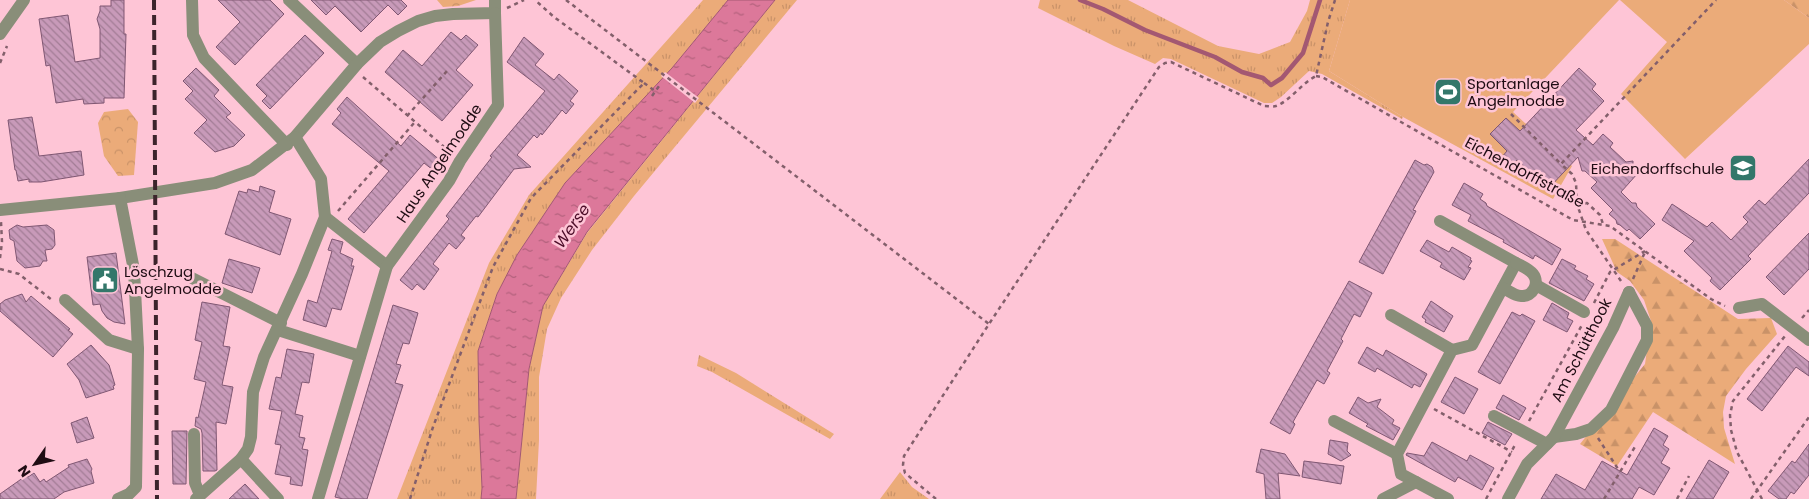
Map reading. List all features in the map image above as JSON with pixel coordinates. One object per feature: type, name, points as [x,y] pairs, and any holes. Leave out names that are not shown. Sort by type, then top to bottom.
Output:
[{"type":"street","points":[[0,34],[24,0]]},
{"type":"street","points":[[192,0],[193,35],[204,58],[291,141],[321,179],[325,217],[280,326],[264,357],[253,392],[251,437],[248,449],[241,459],[198,497],[195,483],[194,434]]},
{"type":"street","points":[[289,0],[355,67]]},
{"type":"street","name":"Haus Angelmodde","points":[[0,214],[215,183],[252,170],[291,141],[355,67],[380,42],[418,21],[495,6],[498,105],[460,161],[449,182],[387,266],[318,499]]},
{"type":"street","points":[[118,499],[129,494],[136,487],[138,349],[134,270],[120,198]]},
{"type":"street","points":[[325,217],[387,266]]},
{"type":"street","points":[[1440,221],[1516,263],[1534,276],[1536,285],[1531,293],[1524,296],[1515,295],[1503,288]]},
{"type":"street","points":[[1391,315],[1452,350],[1472,345],[1516,263]]},
{"type":"street","points":[[188,276],[280,326],[360,356]]},
{"type":"street","points":[[1536,285],[1586,313]]},
{"type":"street","name":"Am Schütthook","points":[[1592,429],[1611,410],[1647,340],[1648,326],[1628,292]]},
{"type":"street","name":"Am Schütthook","points":[[1508,499],[1527,464],[1551,441],[1613,328],[1628,292]]},
{"type":"street","points":[[64,300],[108,340],[138,349]]},
{"type":"street","points":[[1739,308],[1762,304],[1809,340]]},
{"type":"street","points":[[1448,499],[1401,474],[1397,454],[1452,350]]},
{"type":"street","points":[[1494,416],[1523,431],[1551,441],[1592,429]]},
{"type":"street","points":[[1334,421],[1397,454]]},
{"type":"street","points":[[241,459],[278,499]]},
{"type":"street","points":[[1383,499],[1416,482]]},
{"type":"path","points":[[535,0],[554,17],[655,92]]},
{"type":"path","points":[[566,0],[989,324]]},
{"type":"path","points":[[936,499],[906,473],[903,465],[904,456],[1159,67],[1164,63],[1171,62],[1264,106],[1274,107],[1282,103],[1308,80],[1316,76],[1335,0]]},
{"type":"path","points":[[1561,164],[1716,0]]},
{"type":"path","points":[[355,67],[414,123],[460,161]]},
{"type":"path","points":[[407,116],[447,71]]},
{"type":"path","name":"Eichendorffstraße","points":[[1316,76],[1331,82],[1573,220],[1610,226],[1711,299],[1734,310],[1739,308]]},
{"type":"path","points":[[410,499],[432,428],[492,267],[531,198],[644,83]]},
{"type":"path","points":[[652,96],[658,86]]},
{"type":"path","points":[[1511,114],[1572,174],[1576,182],[1577,204],[1586,230],[1628,292]]},
{"type":"path","points":[[325,217],[339,211],[414,123]]},
{"type":"path","points":[[1577,204],[1588,203],[1600,214],[1603,224]]},
{"type":"path","points":[[0,214],[2,242],[0,258]]},
{"type":"path","points":[[1486,499],[1610,272],[1645,251]]},
{"type":"path","points":[[1628,292],[1645,251]]},
{"type":"path","points":[[0,270],[19,274],[60,306],[64,300]]},
{"type":"path","points":[[1762,499],[1738,452],[1730,430],[1733,400],[1785,335],[1809,310]]},
{"type":"path","points":[[1424,403],[1512,452]]},
{"type":"path","points":[[1751,499],[1809,417]]},
{"type":"path","points":[[1592,429],[1620,472]]},
{"type":"path","points":[[1604,499],[1636,445]]},
{"type":"path","points":[[1676,499],[1690,476]]},
{"type":"green space","points":[[437,0],[476,0],[458,6],[443,7]]},
{"type":"green space","points":[[703,0],[728,0],[672,68],[565,183],[517,255],[497,294],[478,351],[481,499],[397,499],[489,263],[529,195]]},
{"type":"green space","points":[[775,0],[797,0],[634,196],[592,250],[561,298],[547,329],[539,377],[539,440],[536,499],[516,499],[529,369],[543,306],[587,233]]},
{"type":"green space","points":[[1040,0],[1128,0],[1218,46],[1259,54],[1290,42],[1307,11],[1310,0],[1350,0],[1329,71],[1403,117],[1402,119],[1322,74],[1309,71],[1281,97],[1272,103],[1264,103],[1171,59],[1163,58],[1155,64],[1114,46],[1038,8]]},
{"type":"green space","name":"Sportanlage Angelmodde","points":[[1350,0],[1619,0],[1513,112],[1572,166],[1553,199],[1403,117],[1329,71]]},
{"type":"green space","points":[[1620,0],[1784,0],[1809,18],[1809,44],[1685,159],[1621,94],[1667,42]]},
{"type":"green space","points":[[1784,0],[1809,0],[1809,18]]},
{"type":"green space","points":[[128,109],[138,122],[134,175],[118,176],[104,156],[98,123],[104,112]]},
{"type":"green space","points":[[1602,239],[1615,239],[1738,319],[1771,318],[1777,334],[1746,369],[1726,396],[1723,412],[1724,428],[1735,464],[1653,412],[1617,466],[1580,444],[1645,364],[1651,321],[1644,300],[1630,281],[1617,272]]},
{"type":"green space","points":[[699,355],[736,373],[834,434],[830,439],[712,372],[697,366]]},
{"type":"green space","points":[[900,472],[912,487],[929,499],[880,499]]},
{"type":"water","name":"Werse","points":[[728,0],[775,0],[587,232],[543,306],[529,369],[516,499],[481,499],[478,351],[497,294],[517,255],[565,183],[672,68]]},
{"type":"pier","points":[[665,72],[699,98],[695,103],[661,76]]},
{"type":"building","points":[[111,0],[124,0],[124,34],[126,34],[124,98],[104,98],[104,103],[84,104],[83,99],[56,103],[50,65],[46,66],[39,19],[68,15],[75,62],[100,58],[100,29],[97,19],[100,6],[111,6]]},
{"type":"building","points":[[218,0],[270,0],[284,14],[235,65],[216,47],[240,22]]},
{"type":"building","points":[[311,0],[401,0],[407,6],[398,15],[388,5],[361,32],[335,6],[326,15]]},
{"type":"building","points":[[451,32],[461,40],[466,35],[478,45],[456,70],[473,85],[442,121],[385,72],[403,50],[422,66]]},
{"type":"building","points":[[305,35],[324,53],[270,109],[262,101],[267,96],[256,85]]},
{"type":"building","points":[[524,37],[544,54],[535,65],[554,80],[559,74],[578,91],[570,101],[574,104],[566,114],[562,110],[542,135],[541,133],[537,138],[534,135],[517,155],[531,167],[514,169],[478,217],[476,216],[461,235],[465,238],[456,249],[449,243],[433,264],[439,269],[424,290],[417,284],[412,290],[400,280],[449,219],[446,216],[492,157],[490,156],[545,91],[507,62]]},
{"type":"building","points":[[196,68],[219,90],[214,96],[231,113],[226,117],[245,135],[234,146],[215,152],[194,133],[207,120],[185,99],[193,91],[183,81]]},
{"type":"building","points":[[1579,68],[1596,84],[1592,89],[1604,101],[1576,130],[1593,145],[1603,134],[1613,143],[1610,147],[1626,162],[1633,161],[1633,169],[1638,173],[1621,192],[1632,203],[1636,203],[1637,207],[1655,224],[1640,239],[1629,229],[1627,231],[1617,224],[1616,220],[1609,214],[1613,210],[1591,188],[1597,182],[1585,171],[1582,171],[1578,157],[1548,189],[1517,160],[1511,167],[1501,158],[1507,151],[1490,134],[1506,118],[1520,131]]},
{"type":"building","points":[[347,97],[401,146],[410,135],[441,161],[433,170],[424,163],[364,233],[348,219],[389,171],[332,124],[341,113],[337,109]]},
{"type":"building","points":[[32,117],[39,156],[81,151],[84,175],[41,182],[29,182],[29,179],[18,181],[8,120]]},
{"type":"building","points":[[1809,159],[1809,193],[1748,256],[1751,259],[1720,290],[1710,281],[1712,278],[1684,251],[1694,241],[1662,220],[1672,204],[1707,227],[1712,222],[1731,240],[1748,222],[1743,217],[1759,200],[1765,205]]},
{"type":"building","points":[[1415,160],[1432,167],[1434,172],[1413,210],[1416,211],[1383,274],[1359,262]]},
{"type":"building","points":[[1464,183],[1483,194],[1480,199],[1487,206],[1561,249],[1552,265],[1535,255],[1533,259],[1503,242],[1504,240],[1468,221],[1471,215],[1452,205]]},
{"type":"building","points":[[260,186],[275,191],[269,212],[291,219],[280,255],[225,234],[239,191],[247,193],[248,189],[259,192]]},
{"type":"building","points":[[17,225],[23,227],[47,225],[54,230],[55,245],[52,249],[45,250],[47,261],[43,261],[40,266],[25,268],[17,261],[14,241],[10,239],[9,230]]},
{"type":"building","points":[[1809,233],[1809,269],[1784,295],[1766,277]]},
{"type":"building","points":[[332,239],[343,242],[340,253],[353,259],[351,266],[354,266],[341,310],[332,308],[326,327],[303,320],[308,300],[317,303],[332,251],[328,250]]},
{"type":"building","points":[[1427,240],[1449,252],[1452,247],[1471,258],[1470,260],[1472,261],[1468,267],[1471,268],[1464,280],[1440,267],[1442,263],[1420,251]]},
{"type":"building","name":"Löschzug Angelmodde","points":[[116,253],[125,324],[114,322],[107,318],[100,304],[93,305],[87,257]]},
{"type":"building","points":[[229,259],[260,268],[252,293],[222,283]]},
{"type":"building","points":[[1562,259],[1576,266],[1574,269],[1588,276],[1586,279],[1594,284],[1584,301],[1549,283]]},
{"type":"building","points":[[1349,281],[1372,293],[1360,317],[1354,314],[1341,339],[1343,341],[1327,371],[1330,373],[1324,384],[1317,380],[1293,422],[1295,424],[1290,434],[1270,423]]},
{"type":"building","points":[[22,294],[26,302],[31,296],[70,329],[68,330],[73,334],[53,357],[0,311],[0,304],[5,300]]},
{"type":"building","points":[[1431,301],[1453,316],[1444,332],[1425,322],[1426,320],[1422,317]]},
{"type":"building","points":[[202,302],[230,307],[223,346],[230,347],[222,385],[233,387],[226,424],[216,422],[217,470],[215,471],[203,471],[202,433],[201,429],[195,426],[206,382],[194,379],[202,342],[195,340]]},
{"type":"building","points":[[1552,303],[1569,313],[1567,318],[1573,321],[1567,332],[1543,320]]},
{"type":"building","points":[[393,305],[418,313],[409,344],[403,343],[396,364],[401,365],[395,383],[403,385],[367,499],[335,497]]},
{"type":"building","points":[[1512,312],[1520,316],[1522,314],[1535,321],[1500,384],[1478,372]]},
{"type":"building","points":[[91,345],[109,365],[115,385],[113,386],[114,389],[86,398],[79,380],[67,364]]},
{"type":"building","points":[[1788,346],[1809,362],[1809,376],[1796,367],[1762,411],[1747,399]]},
{"type":"building","points":[[1367,347],[1383,356],[1386,350],[1427,374],[1420,387],[1414,384],[1412,388],[1377,368],[1375,372],[1358,363]]},
{"type":"building","points":[[287,349],[314,354],[309,383],[302,382],[295,414],[303,416],[299,437],[305,438],[302,449],[308,450],[302,486],[290,484],[291,477],[275,474],[281,445],[275,444],[282,411],[269,409],[276,377],[281,378]]},
{"type":"building","points":[[1455,377],[1478,389],[1464,414],[1441,402]]},
{"type":"building","points":[[1503,395],[1526,408],[1519,420],[1496,408]]},
{"type":"building","points":[[1358,397],[1368,403],[1381,399],[1377,407],[1394,420],[1392,424],[1400,428],[1393,440],[1366,426],[1368,424],[1349,413]]},
{"type":"building","points":[[87,417],[94,438],[77,443],[71,423]]},
{"type":"building","points":[[1488,422],[1512,434],[1505,445],[1482,433]]},
{"type":"building","points":[[1654,428],[1668,436],[1663,445],[1669,449],[1661,463],[1670,468],[1654,495],[1639,487],[1632,499],[1541,499],[1556,474],[1585,490],[1602,461],[1627,475]]},
{"type":"building","points":[[172,431],[187,431],[186,484],[173,484]]},
{"type":"building","points":[[1330,440],[1348,443],[1347,451],[1351,455],[1341,461],[1328,454]]},
{"type":"building","points":[[1432,442],[1467,461],[1470,455],[1494,468],[1482,490],[1458,477],[1455,482],[1406,455],[1407,453],[1424,456]]},
{"type":"building","points":[[1809,444],[1809,475],[1794,494],[1791,492],[1786,499],[1779,499],[1768,491],[1792,461],[1795,463]]},
{"type":"building","points":[[1261,449],[1285,454],[1300,476],[1278,473],[1280,499],[1266,499],[1264,474],[1256,472]]},
{"type":"building","points":[[87,459],[92,469],[94,483],[64,492],[54,499],[0,499],[0,494],[27,475],[28,477],[34,473],[40,482],[44,479],[46,482],[69,467],[68,465]]},
{"type":"building","points":[[1709,460],[1729,472],[1713,499],[1686,499]]},
{"type":"building","points":[[1304,461],[1344,466],[1341,484],[1302,477]]},
{"type":"building","points":[[245,484],[259,499],[229,499]]},
{"type":"waterway","points":[[1080,0],[1145,30],[1215,57],[1242,72],[1263,78],[1271,85],[1282,78],[1303,53],[1320,0]]},
{"type":"railway","points":[[154,0],[157,499]]},
{"type":"place","name":"Sportanlage Angelmodde","points":[[1448,92]]},
{"type":"place","name":"Eichendorffschule","points":[[1743,168]]},
{"type":"place","name":"Löschzug Angelmodde","points":[[105,280]]}]
